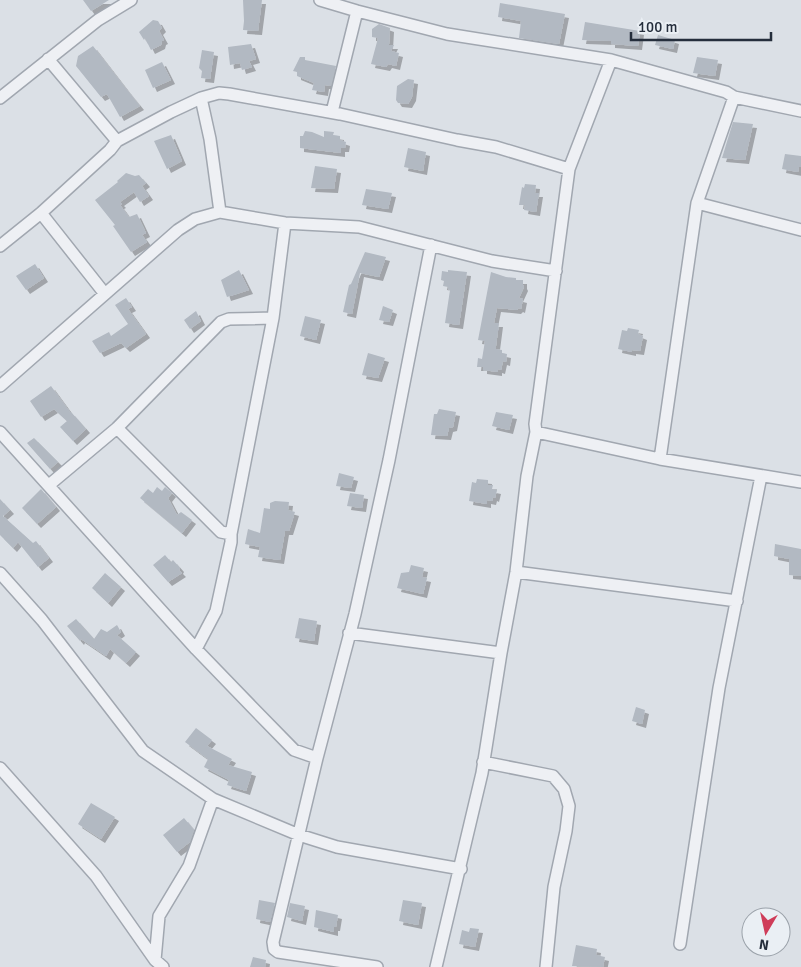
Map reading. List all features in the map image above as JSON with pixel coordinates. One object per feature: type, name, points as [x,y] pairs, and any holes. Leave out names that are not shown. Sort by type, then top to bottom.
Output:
[{"type":"street","points":[[0,98],[98,20],[131,0]]},
{"type":"street","points":[[320,0],[447,34],[612,60],[726,92],[734,97],[801,111]]},
{"type":"street","points":[[332,112],[356,11]]},
{"type":"street","points":[[48,59],[117,141]]},
{"type":"street","points":[[436,967],[461,869],[484,762],[516,572],[527,476],[536,432],[535,424],[569,169],[612,60]]},
{"type":"street","points":[[0,246],[41,213],[110,150],[117,141],[201,98],[219,93],[332,112],[496,147],[569,169]]},
{"type":"street","points":[[660,459],[698,203],[734,97]]},
{"type":"street","points":[[201,98],[210,139],[220,212]]},
{"type":"street","points":[[698,203],[801,230]]},
{"type":"street","points":[[0,386],[178,230],[196,219],[220,212],[285,223],[360,227],[492,261],[556,271]]},
{"type":"street","points":[[41,213],[105,294]]},
{"type":"street","points":[[196,649],[216,611],[231,542],[273,318],[285,223]]},
{"type":"street","points":[[377,967],[278,952],[274,949],[273,942],[317,758],[355,614],[389,460],[431,244]]},
{"type":"street","points":[[49,485],[117,428],[221,322],[229,319],[273,318]]},
{"type":"street","points":[[117,428],[221,532],[231,534]]},
{"type":"street","points":[[0,432],[196,649],[294,750],[317,758]]},
{"type":"street","points":[[536,432],[660,459],[801,482]]},
{"type":"street","points":[[680,944],[719,688],[761,476]]},
{"type":"street","points":[[516,572],[736,601]]},
{"type":"street","points":[[0,573],[42,620],[143,751],[213,799],[299,835],[337,847],[461,869]]},
{"type":"street","points":[[349,633],[501,653]]},
{"type":"street","points":[[484,762],[553,776],[564,789],[569,806],[554,887],[546,967]]},
{"type":"street","points":[[0,768],[96,876],[159,963]]},
{"type":"street","points":[[159,963],[159,916],[189,866],[213,799]]},
{"type":"building","points":[[83,0],[109,0],[91,11]]},
{"type":"building","points":[[243,0],[262,0],[258,31],[243,30]]},
{"type":"building","points":[[500,3],[565,14],[559,44],[519,38],[521,21],[498,17]]},
{"type":"building","points":[[153,20],[158,21],[162,28],[159,31],[164,40],[161,45],[151,50],[145,38],[144,40],[139,32]]},
{"type":"building","points":[[585,22],[640,31],[638,46],[611,44],[611,41],[582,40]]},
{"type":"building","points":[[379,24],[390,28],[389,45],[394,45],[391,51],[399,53],[396,66],[388,64],[386,67],[371,64],[378,38],[372,37],[372,29]]},
{"type":"building","points":[[658,35],[675,40],[673,49],[655,45]]},
{"type":"building","points":[[251,44],[256,59],[249,61],[252,67],[242,70],[240,63],[230,65],[228,47]]},
{"type":"building","points":[[93,46],[140,106],[120,117],[107,94],[101,97],[76,66],[78,56]]},
{"type":"building","points":[[202,50],[214,52],[210,79],[201,78],[202,71],[199,68]]},
{"type":"building","points":[[300,57],[305,57],[305,60],[336,66],[331,86],[325,85],[324,92],[312,90],[314,83],[297,76],[297,72],[293,71]]},
{"type":"building","points":[[697,57],[718,60],[715,76],[693,73]]},
{"type":"building","points":[[162,62],[171,80],[153,88],[145,70]]},
{"type":"building","points":[[408,79],[414,80],[412,97],[408,104],[398,103],[396,100],[397,86]]},
{"type":"building","points":[[733,122],[753,124],[745,160],[722,158]]},
{"type":"building","points":[[305,131],[324,137],[324,131],[334,132],[333,135],[340,136],[340,140],[346,142],[345,148],[341,148],[341,153],[300,148],[300,136],[303,136]]},
{"type":"building","points":[[171,135],[182,161],[167,169],[154,141]]},
{"type":"building","points":[[408,148],[426,152],[423,171],[404,167]]},
{"type":"building","points":[[785,154],[801,156],[801,167],[799,167],[798,172],[782,169]]},
{"type":"building","points":[[315,166],[337,169],[334,189],[311,188]]},
{"type":"building","points":[[126,173],[135,176],[139,175],[146,183],[142,186],[149,196],[140,202],[134,192],[120,202],[122,204],[120,205],[129,217],[137,214],[146,233],[142,235],[147,242],[131,252],[113,226],[115,225],[95,200],[118,182]]},
{"type":"building","points":[[525,184],[536,185],[535,193],[539,193],[536,212],[524,210],[525,205],[519,205],[522,187],[524,188]]},
{"type":"building","points":[[366,189],[392,193],[388,209],[362,205]]},
{"type":"building","points":[[365,252],[386,257],[379,277],[360,273],[352,314],[343,312],[349,285]]},
{"type":"building","points":[[35,264],[44,278],[26,290],[16,276]]},
{"type":"building","points":[[239,270],[249,290],[227,297],[221,280]]},
{"type":"building","points":[[448,270],[467,272],[459,325],[445,323],[450,290],[448,287],[443,286],[444,281],[441,280],[442,271],[448,272]]},
{"type":"building","points":[[491,272],[516,278],[516,280],[523,280],[524,287],[519,298],[523,299],[521,309],[497,308],[494,323],[499,323],[496,349],[502,350],[502,353],[507,354],[506,362],[503,361],[501,370],[498,369],[498,372],[483,370],[483,367],[477,367],[478,358],[482,359],[485,341],[478,340]]},
{"type":"building","points":[[126,298],[132,307],[128,309],[146,334],[126,348],[121,343],[100,353],[92,341],[109,332],[111,336],[128,324],[115,305]]},
{"type":"building","points":[[383,306],[393,310],[389,322],[379,320]]},
{"type":"building","points":[[196,311],[201,321],[190,329],[184,320]]},
{"type":"building","points":[[305,316],[321,320],[316,340],[300,336]]},
{"type":"building","points":[[628,328],[639,330],[638,334],[643,336],[640,351],[632,350],[632,352],[618,349],[622,330],[627,331]]},
{"type":"building","points":[[368,353],[385,358],[378,378],[362,375]]},
{"type":"building","points":[[51,386],[70,412],[86,429],[73,441],[60,427],[67,421],[54,409],[41,417],[30,401]]},
{"type":"building","points":[[439,409],[456,412],[453,427],[449,428],[447,436],[431,435],[434,414],[437,414]]},
{"type":"building","points":[[496,412],[513,415],[509,430],[492,426]]},
{"type":"building","points":[[34,438],[58,462],[50,469],[27,443]]},
{"type":"building","points":[[339,473],[354,477],[351,488],[336,486]]},
{"type":"building","points":[[477,479],[488,480],[488,485],[493,485],[492,489],[497,490],[495,498],[493,497],[492,501],[487,500],[487,504],[469,501],[472,482],[476,483]]},
{"type":"building","points":[[157,487],[162,491],[165,487],[172,493],[168,498],[177,515],[181,512],[192,520],[182,533],[140,498],[148,489],[153,493]]},
{"type":"building","points":[[41,489],[56,507],[37,524],[22,508]]},
{"type":"building","points":[[350,493],[364,495],[362,508],[347,506]]},
{"type":"building","points":[[0,499],[10,510],[3,516],[33,543],[36,541],[49,558],[38,567],[18,542],[13,548],[0,535]]},
{"type":"building","points":[[275,501],[289,502],[288,510],[295,512],[289,531],[285,531],[280,560],[258,557],[260,547],[245,544],[248,529],[260,533],[264,508],[270,509],[270,503]]},
{"type":"building","points":[[775,544],[801,549],[801,576],[789,575],[789,559],[774,556]]},
{"type":"building","points":[[165,555],[171,562],[173,560],[182,573],[168,582],[153,565]]},
{"type":"building","points":[[411,565],[424,568],[422,577],[427,578],[423,594],[397,588],[401,573],[409,572]]},
{"type":"building","points":[[105,573],[121,587],[108,603],[92,588]]},
{"type":"building","points":[[299,618],[317,621],[314,641],[295,638]]},
{"type":"building","points":[[76,619],[94,639],[101,629],[107,632],[117,625],[121,632],[117,635],[136,652],[126,663],[110,649],[106,656],[81,639],[80,641],[67,626]]},
{"type":"building","points":[[636,707],[645,710],[642,724],[632,721]]},
{"type":"building","points":[[196,728],[212,740],[207,746],[232,759],[228,765],[252,772],[246,791],[227,785],[229,780],[204,767],[208,759],[185,742]]},
{"type":"building","points":[[91,803],[115,817],[101,839],[78,824]]},
{"type":"building","points":[[184,818],[194,830],[190,842],[177,852],[163,835]]},
{"type":"building","points":[[259,900],[275,903],[270,922],[256,919]]},
{"type":"building","points":[[403,900],[422,903],[418,925],[399,921]]},
{"type":"building","points":[[290,903],[305,906],[302,921],[287,917]]},
{"type":"building","points":[[316,910],[338,915],[334,932],[314,927]]},
{"type":"building","points":[[470,928],[479,929],[475,947],[459,944],[462,930],[469,932]]},
{"type":"building","points":[[576,945],[597,949],[596,955],[605,957],[603,967],[572,966]]},
{"type":"building","points":[[253,957],[266,960],[265,967],[250,967]]}]
